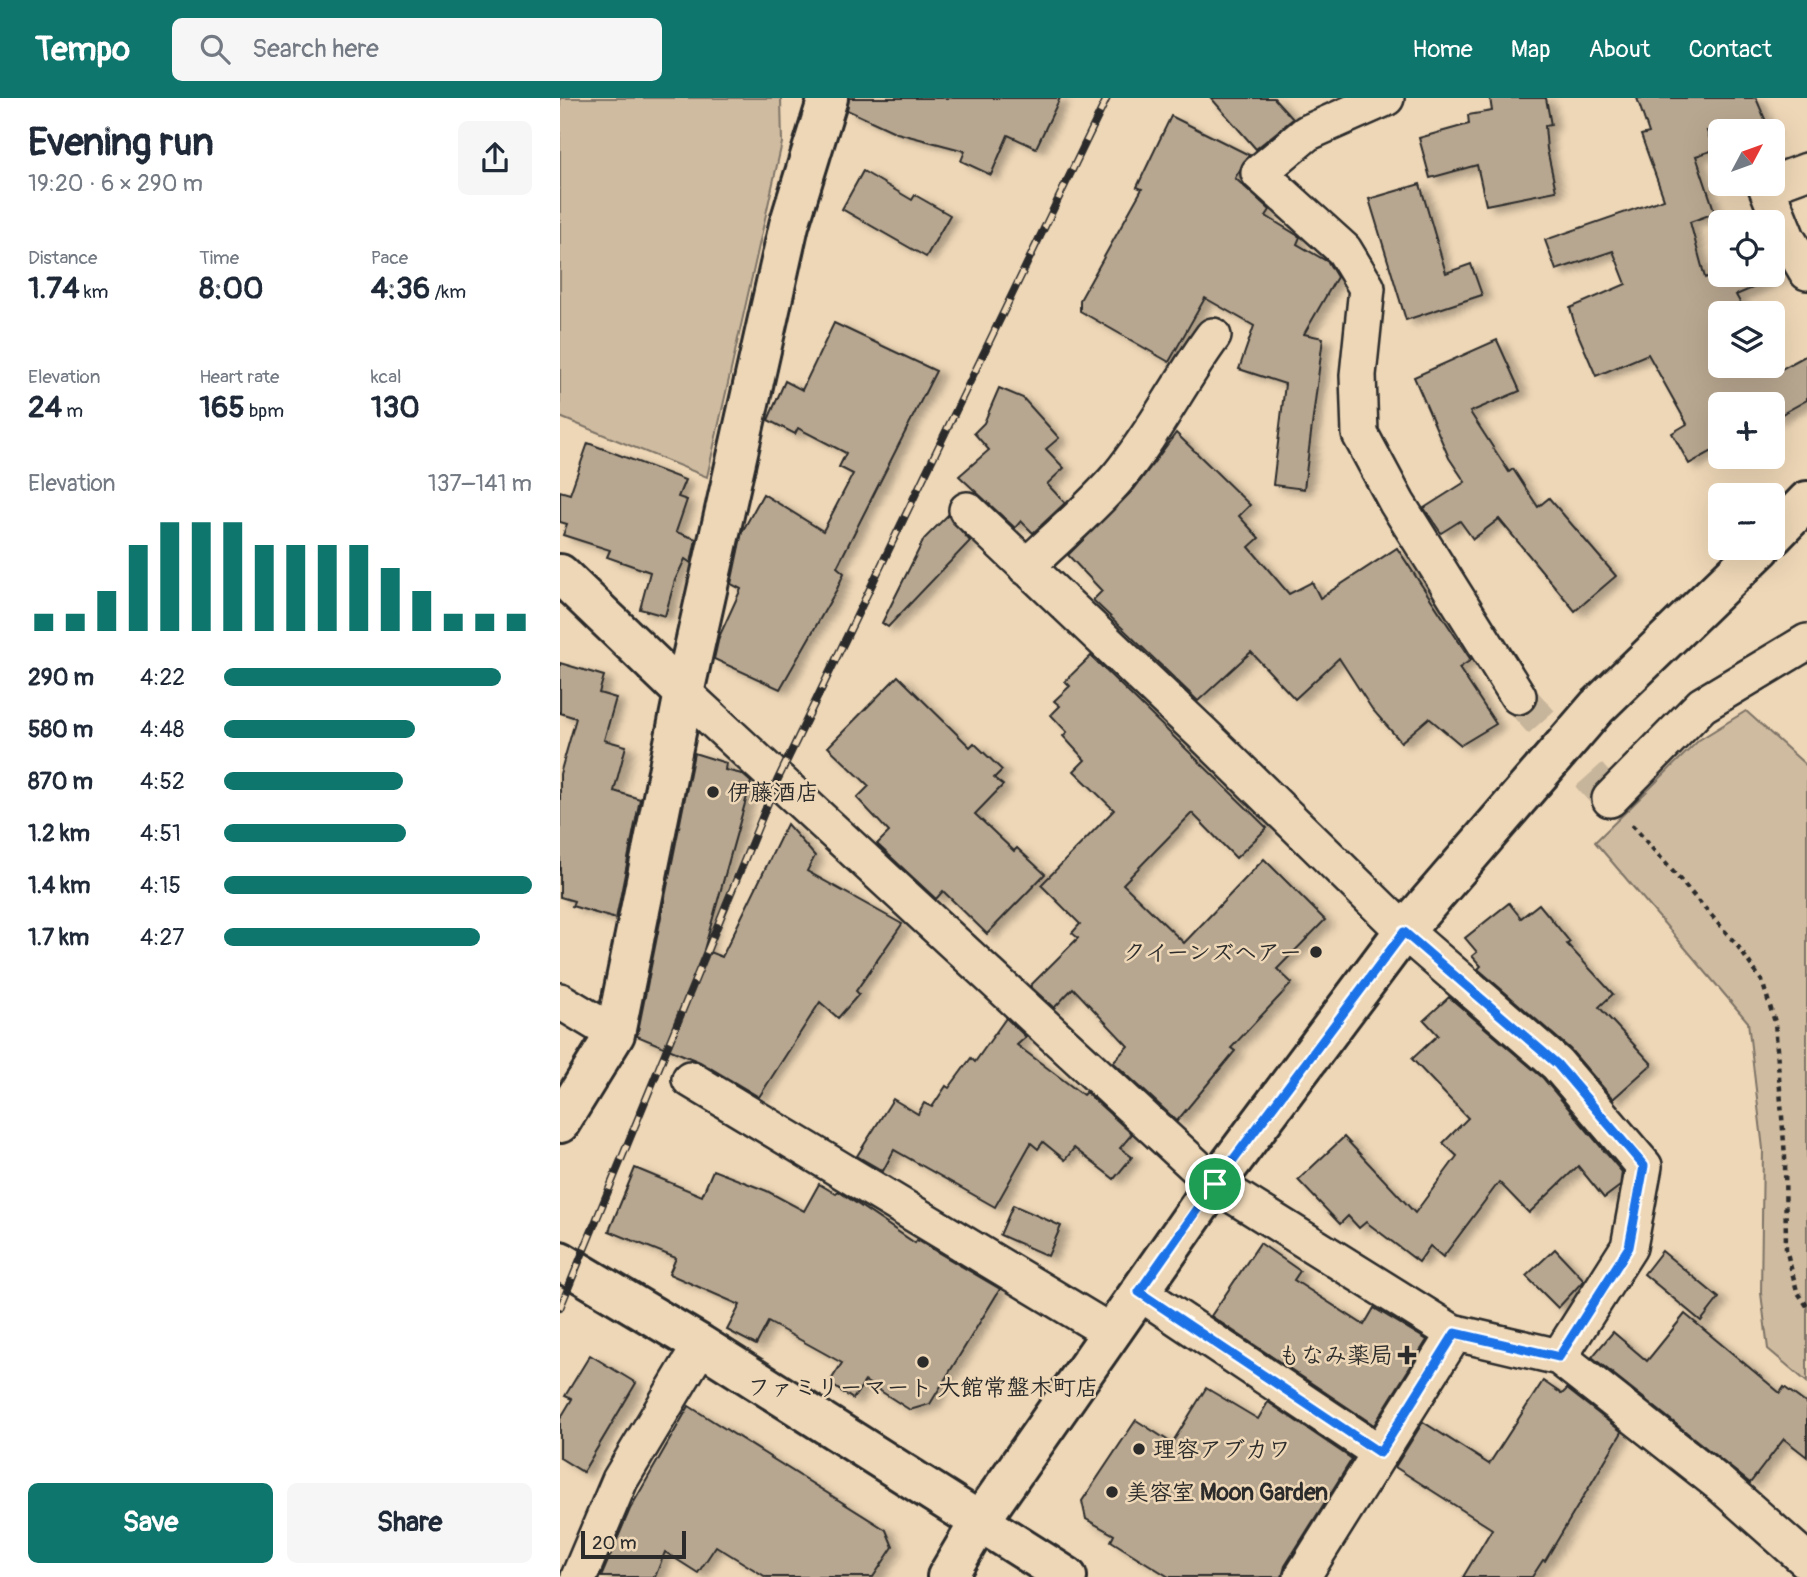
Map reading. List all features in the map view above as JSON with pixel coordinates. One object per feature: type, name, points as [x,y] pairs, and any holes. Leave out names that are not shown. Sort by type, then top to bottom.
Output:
[{"type":"street","points":[[560,1123],[615,1034],[684,693],[789,225],[828,98]]},
{"type":"street","points":[[1386,98],[1307,133],[1259,173],[1344,250],[1367,288],[1358,375],[1360,434],[1397,503],[1518,696]]},
{"type":"street","points":[[1807,171],[1766,186],[1787,238],[1807,272]]},
{"type":"street","points":[[1026,567],[1119,477],[1156,426],[1182,378],[1213,337]]},
{"type":"street","points":[[1785,523],[1807,500]]},
{"type":"street","points":[[967,510],[1203,734],[1404,932],[1557,1064],[1644,1166],[1629,1247],[1559,1357]]},
{"type":"street","points":[[947,1577],[981,1521],[1110,1332],[1215,1184],[1404,932],[1597,707],[1749,560]]},
{"type":"street","points":[[560,574],[684,693],[1215,1184],[1455,1333],[1559,1357],[1720,1484],[1807,1561]]},
{"type":"street","points":[[1610,799],[1702,705],[1807,642]]},
{"type":"street","points":[[560,1001],[615,1034]]},
{"type":"street","points":[[690,1079],[1110,1332]]},
{"type":"street","points":[[560,1261],[701,1345],[1067,1577]]},
{"type":"street","points":[[1139,1292],[1380,1453]]},
{"type":"street","points":[[1302,1577],[1455,1333]]},
{"type":"street","points":[[579,1577],[620,1480],[701,1345]]},
{"type":"path","points":[[1610,799],[1737,945],[1762,981],[1775,1022],[1785,1157],[1786,1249],[1797,1291],[1807,1306]]},
{"type":"shaded area","points":[[560,98],[781,98],[782,143],[707,477],[560,417]]},
{"type":"shaded area","points":[[1746,711],[1807,766],[1807,1382],[1768,1349],[1761,1293],[1763,1149],[1748,1022],[1595,842],[1699,740]]},
{"type":"building","points":[[849,98],[1060,98],[1036,148],[1008,135],[991,175],[961,161],[965,151],[897,133],[847,110]]},
{"type":"building","points":[[1211,98],[1274,98],[1293,119],[1256,149]]},
{"type":"building","points":[[1490,98],[1546,98],[1551,125],[1545,126],[1547,149],[1556,191],[1486,205],[1477,165],[1430,178],[1419,138],[1469,124],[1468,115],[1492,111]]},
{"type":"building","points":[[1637,98],[1756,98],[1765,119],[1708,119],[1708,152],[1696,156],[1714,210],[1708,210],[1708,216],[1690,222],[1705,278],[1708,277],[1708,287],[1755,287],[1736,295],[1739,301],[1708,301],[1708,378],[1785,378],[1785,367],[1807,355],[1807,400],[1785,412],[1785,392],[1708,392],[1708,454],[1689,464],[1672,433],[1687,424],[1648,354],[1596,376],[1577,332],[1570,308],[1626,284],[1613,251],[1556,270],[1545,240],[1664,199],[1641,135],[1649,133]]},
{"type":"building","points":[[1171,116],[1249,155],[1235,178],[1270,210],[1266,216],[1300,237],[1297,244],[1328,262],[1337,277],[1304,334],[1323,338],[1304,489],[1273,485],[1285,384],[1239,369],[1254,326],[1205,298],[1169,362],[1080,311],[1080,300],[1142,189],[1137,187]]},
{"type":"building","points":[[863,171],[912,200],[915,195],[950,215],[926,257],[842,209]]},
{"type":"building","points":[[1420,184],[1446,273],[1471,264],[1482,295],[1406,320],[1369,199]]},
{"type":"building","points":[[834,323],[936,371],[837,567],[844,573],[837,589],[780,689],[714,659],[719,637],[741,589],[731,584],[742,532],[763,494],[823,531],[853,474],[839,467],[846,453],[798,428],[795,434],[768,420],[785,381],[802,390]]},
{"type":"building","points":[[1497,340],[1520,391],[1470,412],[1509,472],[1513,469],[1538,507],[1549,498],[1616,576],[1575,611],[1499,519],[1473,539],[1460,521],[1441,533],[1424,508],[1465,482],[1449,458],[1414,377]]},
{"type":"building","points":[[999,388],[1023,398],[1059,438],[1046,449],[1064,468],[1047,484],[1065,503],[1033,533],[1021,521],[1015,528],[959,476],[989,450],[974,433],[984,423]]},
{"type":"building","points":[[1176,433],[1250,505],[1239,516],[1259,538],[1249,547],[1289,594],[1312,582],[1320,598],[1397,548],[1471,660],[1459,668],[1496,724],[1461,745],[1429,718],[1401,742],[1372,709],[1339,658],[1295,699],[1251,652],[1198,701],[1093,600],[1102,591],[1068,555],[1134,489]]},
{"type":"building","points":[[588,443],[685,480],[678,497],[687,500],[676,532],[696,539],[691,563],[685,559],[675,580],[665,616],[640,609],[650,572],[607,557],[610,550],[563,535],[567,524],[560,522],[560,491],[570,494]]},
{"type":"building","points":[[948,515],[970,541],[888,627],[882,623],[924,539]]},
{"type":"building","points":[[1091,656],[1267,828],[1236,858],[1192,813],[1123,884],[1184,943],[1264,859],[1325,920],[1277,969],[1292,983],[1231,1048],[1235,1051],[1177,1121],[1113,1062],[1128,1046],[1073,988],[1054,1008],[1030,986],[1078,938],[1072,933],[1080,924],[1041,885],[1114,810],[1074,771],[1085,760],[1063,736],[1067,732],[1051,715],[1060,706],[1054,701],[1070,686],[1065,681]]},
{"type":"building","points":[[560,663],[604,676],[599,693],[616,698],[604,740],[626,746],[614,791],[640,799],[616,919],[572,906],[574,901],[560,897],[560,774],[576,718],[560,713]]},
{"type":"building","points":[[898,676],[970,747],[974,743],[1002,770],[994,778],[1003,785],[975,814],[1014,851],[1017,848],[1045,874],[987,934],[943,891],[936,899],[877,844],[889,832],[857,798],[869,786],[828,747]]},
{"type":"building","points":[[694,753],[726,763],[725,770],[742,774],[751,782],[704,950],[722,957],[787,824],[815,856],[807,871],[902,924],[856,991],[859,994],[838,1018],[820,1002],[759,1097],[700,1062],[637,1036]]},
{"type":"building","points":[[1509,903],[1521,918],[1539,904],[1570,942],[1567,944],[1613,994],[1599,1007],[1652,1064],[1613,1099],[1570,1049],[1478,969],[1481,966],[1472,956],[1477,952],[1465,938]]},
{"type":"building","points":[[1449,997],[1543,1078],[1622,1172],[1620,1186],[1604,1198],[1578,1166],[1529,1213],[1499,1182],[1443,1257],[1430,1246],[1419,1262],[1366,1222],[1359,1228],[1348,1216],[1340,1224],[1298,1180],[1344,1137],[1415,1213],[1457,1156],[1443,1143],[1468,1118],[1412,1059],[1438,1035],[1424,1020]]},
{"type":"building","points":[[1006,1018],[1026,1037],[1017,1045],[1083,1095],[1086,1092],[1132,1134],[1120,1148],[1132,1157],[1114,1179],[1074,1148],[1065,1160],[1043,1142],[1038,1149],[1031,1143],[995,1207],[894,1150],[883,1171],[857,1156],[893,1099],[918,1114],[924,1103],[932,1107],[946,1086],[949,1088],[971,1058],[975,1062]]},
{"type":"building","points":[[635,1168],[702,1196],[713,1170],[767,1191],[804,1211],[819,1184],[836,1194],[838,1191],[915,1243],[917,1240],[1000,1289],[930,1404],[910,1410],[865,1381],[853,1399],[829,1383],[842,1363],[768,1322],[756,1345],[727,1330],[740,1305],[669,1274],[676,1258],[609,1231]]},
{"type":"building","points":[[1013,1205],[1061,1226],[1048,1256],[1000,1235]]},
{"type":"building","points":[[1260,1243],[1300,1271],[1294,1280],[1364,1325],[1374,1308],[1427,1340],[1374,1425],[1211,1316]]},
{"type":"building","points":[[1555,1249],[1584,1280],[1558,1308],[1526,1276]]},
{"type":"building","points":[[1662,1251],[1719,1298],[1701,1321],[1644,1274]]},
{"type":"building","points":[[1685,1314],[1780,1393],[1784,1387],[1807,1404],[1807,1457],[1784,1439],[1750,1483],[1592,1357],[1613,1332],[1647,1361]]},
{"type":"building","points":[[590,1355],[636,1383],[583,1472],[560,1458],[560,1419],[572,1399],[565,1396]]},
{"type":"building","points":[[1543,1381],[1562,1394],[1567,1389],[1622,1432],[1545,1561],[1543,1560],[1532,1577],[1463,1577],[1492,1529],[1395,1467],[1423,1422],[1489,1464]]},
{"type":"building","points":[[1206,1388],[1258,1419],[1268,1402],[1352,1459],[1285,1566],[1282,1577],[1169,1577],[1111,1541],[1114,1535],[1086,1519],[1082,1501],[1136,1420],[1172,1443]]},
{"type":"building","points":[[689,1406],[886,1530],[893,1547],[873,1577],[766,1577],[716,1546],[698,1573],[665,1552],[655,1577],[601,1577],[630,1509]]},
{"type":"tunnel","points":[[1518,696],[1610,799]]},
{"type":"railway","points":[[560,1308],[777,781],[1107,98]]},
{"type":"place","name":"伊藤酒店","points":[[713,792]]},
{"type":"place","name":"クイーンズヘアー","points":[[1316,952]]},
{"type":"place","name":"もなみ薬局","points":[[1407,1355]]},
{"type":"place","name":"ファミリーマート 大館常盤木町店","points":[[923,1362]]},
{"type":"place","name":"理容アブカワ","points":[[1139,1449]]},
{"type":"place","name":"美容室 Moon Garden","points":[[1112,1492]]},
{"type":"route","points":[[1404,932],[1557,1064],[1644,1166],[1629,1247],[1559,1357],[1455,1333],[1380,1453],[1139,1292],[1215,1184],[1404,932]]}]
